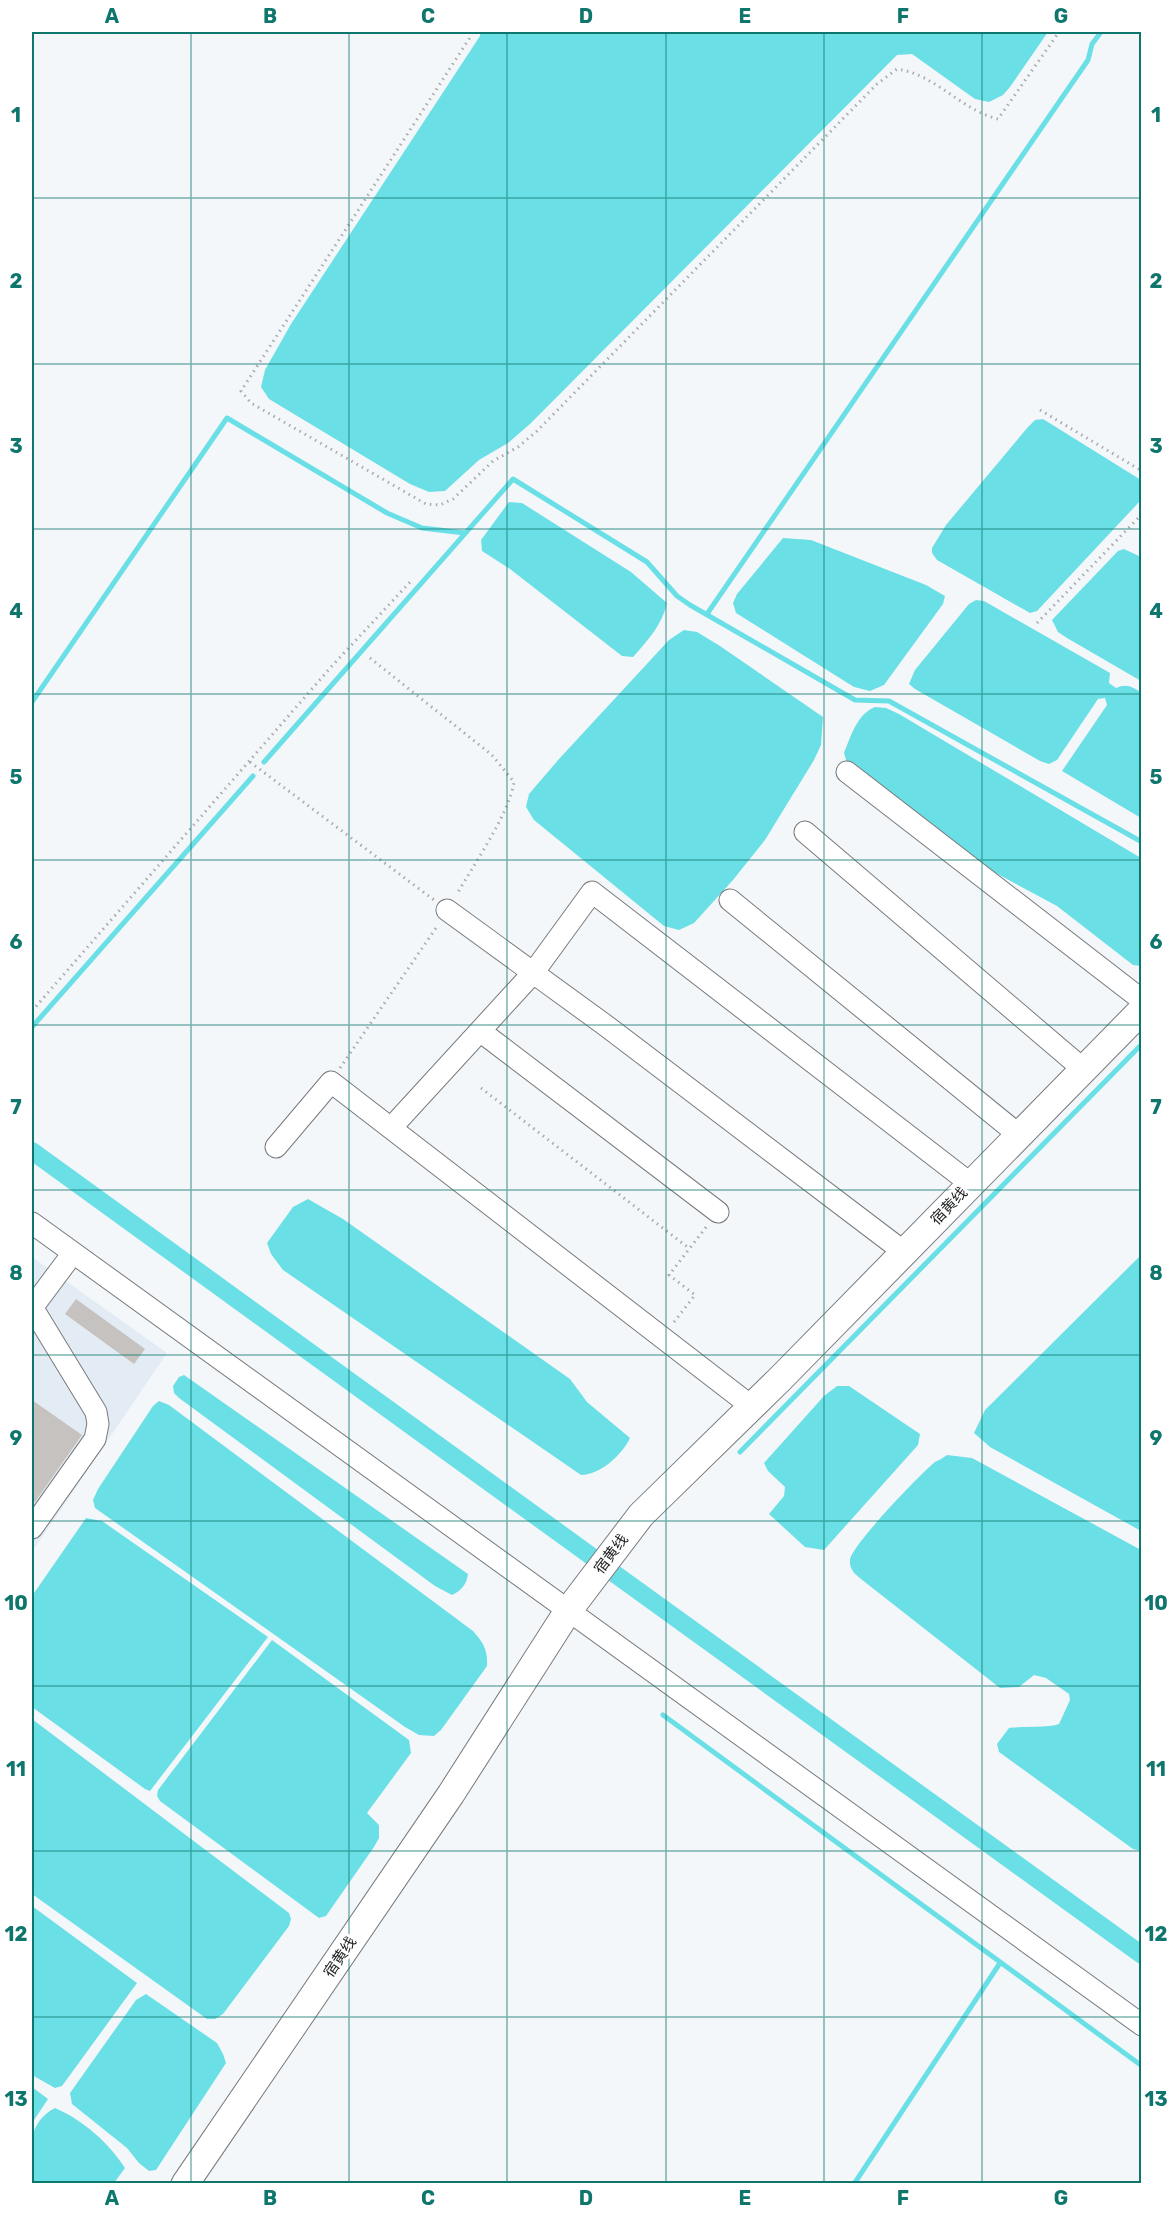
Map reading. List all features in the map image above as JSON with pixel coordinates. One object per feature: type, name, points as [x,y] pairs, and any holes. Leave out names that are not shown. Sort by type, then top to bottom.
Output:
[{"type":"main road","name":"宿黄线","points":[[185,2184],[451,1794],[568,1611],[641,1515],[1142,1010]]},
{"type":"street","points":[[846,772],[1142,1000]]},
{"type":"street","points":[[805,832],[1083,1069]]},
{"type":"street","points":[[391,1128],[533,973],[592,892],[970,1184]]},
{"type":"street","points":[[730,900],[1019,1135]]},
{"type":"street","points":[[447,910],[904,1252]]},
{"type":"street","points":[[480,1031],[718,1212]]},
{"type":"street","points":[[276,1147],[331,1082],[751,1406]]},
{"type":"street","points":[[32,1223],[1142,2025]]},
{"type":"street","points":[[32,1528],[95,1439],[98,1424],[96,1412],[32,1308],[73,1253]]},
{"type":"path","points":[[470,32],[469,39],[241,391],[250,404],[426,504],[440,505],[453,499],[493,461],[518,447],[537,431],[877,84],[897,69],[914,71],[983,116],[998,119],[1059,32]]},
{"type":"path","points":[[1040,410],[1142,471]]},
{"type":"path","points":[[1037,623],[1142,514]]},
{"type":"path","points":[[32,1011],[331,667],[411,581]]},
{"type":"path","points":[[331,1082],[447,910],[503,813],[512,795],[514,782],[492,755],[370,658]]},
{"type":"path","points":[[250,762],[447,910]]},
{"type":"path","points":[[481,1088],[690,1249]]},
{"type":"path","points":[[661,1337],[695,1295],[669,1275],[718,1212]]},
{"type":"shaded area","points":[[32,1257],[167,1353],[32,1552]]},
{"type":"water","points":[[480,32],[1048,32],[1010,87],[1003,95],[989,102],[975,99],[912,54],[897,55],[530,424],[508,443],[479,460],[445,491],[429,492],[410,484],[269,399],[261,387],[265,370],[291,324],[480,36]]},
{"type":"water","points":[[1043,419],[1141,480],[1141,500],[1037,611],[1030,613],[937,560],[932,553],[932,548],[946,525],[1028,427],[1035,420]]},
{"type":"water","points":[[509,502],[522,503],[631,572],[667,603],[658,625],[633,657],[622,656],[510,569],[482,551],[481,540]]},
{"type":"water","points":[[783,538],[811,540],[926,585],[945,596],[943,604],[884,685],[870,691],[854,687],[736,613],[733,603],[737,594]]},
{"type":"water","points":[[1124,549],[1141,557],[1141,681],[1058,632],[1052,620],[1118,551]]},
{"type":"water","points":[[976,600],[984,601],[1110,673],[1109,683],[1116,688],[1126,686],[1141,692],[1141,818],[1062,771],[1107,705],[1105,698],[1098,699],[1057,760],[1049,764],[1040,761],[909,684],[915,670],[969,604]]},
{"type":"water","points":[[684,630],[697,632],[720,646],[823,717],[821,745],[814,760],[765,840],[694,923],[679,930],[664,926],[534,820],[526,807],[529,794],[559,759],[669,640]]},
{"type":"water","points":[[875,707],[886,708],[899,714],[1141,858],[1141,966],[1133,965],[1057,906],[964,856],[847,763],[844,753],[855,726],[869,710]]},
{"type":"water","points":[[308,1199],[343,1219],[570,1379],[587,1402],[630,1438],[622,1451],[603,1468],[581,1475],[283,1270],[271,1254],[267,1243],[293,1207]]},
{"type":"water","points":[[1141,1255],[1141,1531],[990,1447],[974,1433],[985,1410]]},
{"type":"water","points":[[184,1375],[468,1574],[463,1587],[452,1595],[435,1586],[179,1398],[174,1393],[173,1386],[179,1377]]},
{"type":"water","points":[[837,1386],[849,1386],[920,1434],[918,1445],[824,1550],[805,1547],[769,1514],[784,1496],[785,1487],[768,1471],[764,1463],[824,1396]]},
{"type":"water","points":[[159,1401],[169,1405],[477,1635],[486,1651],[487,1666],[441,1730],[434,1736],[419,1735],[405,1727],[95,1508],[93,1500],[98,1489],[153,1406]]},
{"type":"water","points":[[947,1455],[972,1458],[1141,1550],[1141,1851],[1133,1849],[999,1752],[997,1744],[1009,1728],[1059,1724],[1070,1700],[1069,1694],[1046,1678],[1034,1675],[1019,1687],[1000,1688],[851,1569],[850,1560],[853,1552],[862,1540],[927,1469]]},
{"type":"water","points":[[86,1518],[102,1521],[268,1637],[150,1791],[32,1707],[32,1596]]},
{"type":"water","points":[[272,1640],[409,1740],[411,1753],[367,1813],[379,1825],[379,1838],[326,1916],[319,1918],[160,1801],[157,1796],[158,1790]]},
{"type":"water","points":[[32,1719],[289,1913],[291,1919],[289,1926],[223,2014],[215,2019],[207,2019],[32,1894]]},
{"type":"water","points":[[32,1906],[137,1983],[62,2086],[55,2088],[32,2075]]},
{"type":"water","points":[[146,1994],[217,2043],[226,2063],[156,2170],[149,2171],[127,2148],[72,2104],[70,2093],[136,2000]]},
{"type":"water","points":[[32,2087],[48,2099],[32,2123]]},
{"type":"water","points":[[55,2108],[85,2126],[119,2159],[125,2168],[114,2183],[36,2184],[32,2181],[31,2149],[34,2130],[45,2115]]},
{"type":"building","points":[[76,1299],[145,1349],[134,1364],[65,1314]]},
{"type":"building","points":[[32,1400],[82,1435],[35,1502],[32,1500]]},
{"type":"waterway","points":[[707,614],[1088,60],[1092,44],[1101,32]]},
{"type":"waterway","points":[[32,702],[227,418],[387,513],[422,528],[465,533]]},
{"type":"waterway","points":[[264,762],[513,479],[647,562],[677,596],[690,605],[855,700],[889,701],[1142,842]]},
{"type":"waterway","points":[[32,1027],[253,776]]},
{"type":"waterway","points":[[740,1452],[1142,1044]]},
{"type":"waterway","points":[[32,1151],[591,1556]]},
{"type":"waterway","points":[[615,1574],[1142,1955]]},
{"type":"waterway","points":[[663,1715],[1142,2066]]},
{"type":"waterway","points":[[854,2184],[1000,1963]]}]
